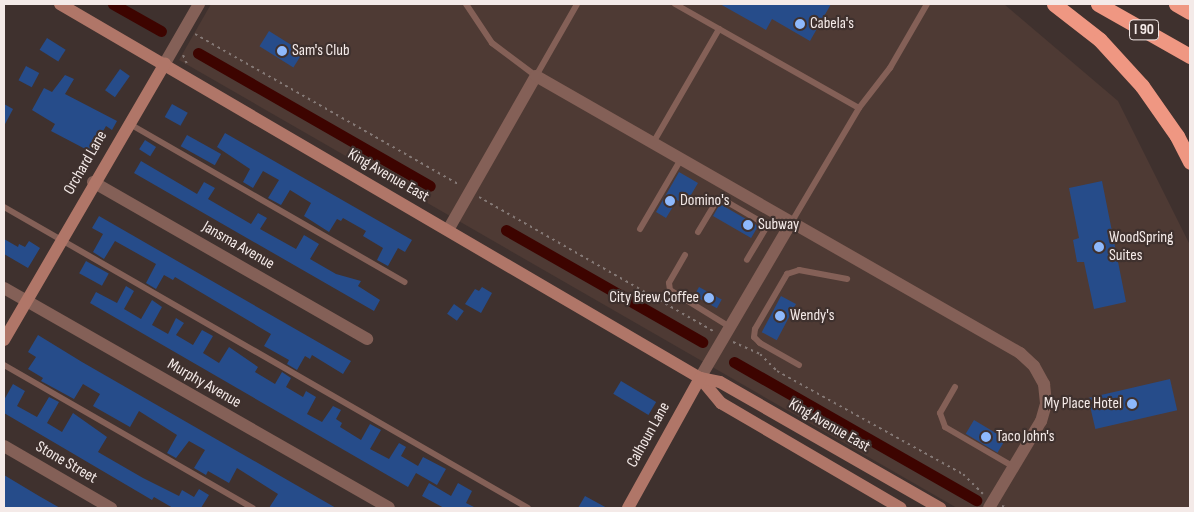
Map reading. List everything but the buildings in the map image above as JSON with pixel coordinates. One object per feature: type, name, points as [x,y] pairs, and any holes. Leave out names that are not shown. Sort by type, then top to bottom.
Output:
[{"type":"highway","points":[[1054,4],[1100,40],[1142,86],[1178,136],[1190,162]]},
{"type":"highway","name":"I 90","points":[[1098,4],[1190,56]]},
{"type":"highway","name":"I 90","points":[[1176,4],[1190,12]]},
{"type":"main road","name":"King Avenue East","points":[[60,4],[165,63],[700,378],[728,386],[940,508]]},
{"type":"main road","name":"Orchard Lane","points":[[4,340],[93,182],[165,63]]},
{"type":"main road","name":"King Avenue East","points":[[700,378],[721,403],[901,508]]},
{"type":"main road","name":"Calhoun Lane","points":[[628,508],[700,378]]},
{"type":"main road","points":[[872,491],[912,508]]},
{"type":"street","name":"Orchard Lane","points":[[165,63],[199,4]]},
{"type":"street","points":[[448,230],[536,76],[1020,353],[1034,366],[1044,384],[1046,404],[1041,421],[992,504]]},
{"type":"street","name":"Jansma Avenue","points":[[93,182],[367,339]]},
{"type":"street","points":[[700,378],[791,223]]},
{"type":"street","name":"Murphy Avenue","points":[[4,288],[389,508]]},
{"type":"street","name":"Stone Street","points":[[4,446],[111,508]]},
{"type":"lane","points":[[466,4],[492,43],[536,76],[577,4]]},
{"type":"lane","points":[[675,4],[859,108]]},
{"type":"lane","points":[[791,223],[859,108],[890,68],[927,4]]},
{"type":"lane","points":[[653,143],[719,29]]},
{"type":"lane","points":[[128,123],[404,282]]},
{"type":"lane","points":[[640,229],[681,159]]},
{"type":"lane","points":[[698,232],[717,200],[722,199],[763,223],[766,228],[747,260]]},
{"type":"lane","points":[[4,207],[61,238],[528,508]]},
{"type":"lane","points":[[685,256],[669,284],[670,290],[727,332]]},
{"type":"lane","points":[[799,365],[760,343],[754,337],[755,329],[787,274],[799,270],[847,279]]},
{"type":"lane","points":[[4,365],[253,508]]},
{"type":"lane","points":[[955,387],[940,414],[945,427],[1014,467]]},
{"type":"path","points":[[191,41],[195,34],[470,192],[727,332],[760,354],[777,371],[963,474],[992,504],[1009,508]]},
{"type":"path","points":[[187,48],[183,56],[189,68]]},
{"type":"shaded area","points":[[211,4],[1004,4],[1118,101],[1190,245],[1190,508],[957,508],[179,60]]},
{"type":"waterway","points":[[113,4],[161,31]]},
{"type":"waterway","points":[[198,53],[430,186]]},
{"type":"waterway","points":[[506,230],[702,342]]},
{"type":"waterway","points":[[734,362],[976,500]]},
{"type":"place","name":"Cabela's","points":[[800,24]]},
{"type":"place","name":"Sam's Club","points":[[282,51]]},
{"type":"place","name":"Domino's","points":[[670,201]]},
{"type":"place","name":"Subway","points":[[748,225]]},
{"type":"place","name":"WoodSpring Suites","points":[[1099,247]]},
{"type":"place","name":"City Brew Coffee","points":[[709,298]]},
{"type":"place","name":"Wendy's","points":[[780,316]]},
{"type":"place","name":"My Place Hotel","points":[[1132,404]]},
{"type":"place","name":"Taco John's","points":[[986,437]]}]
